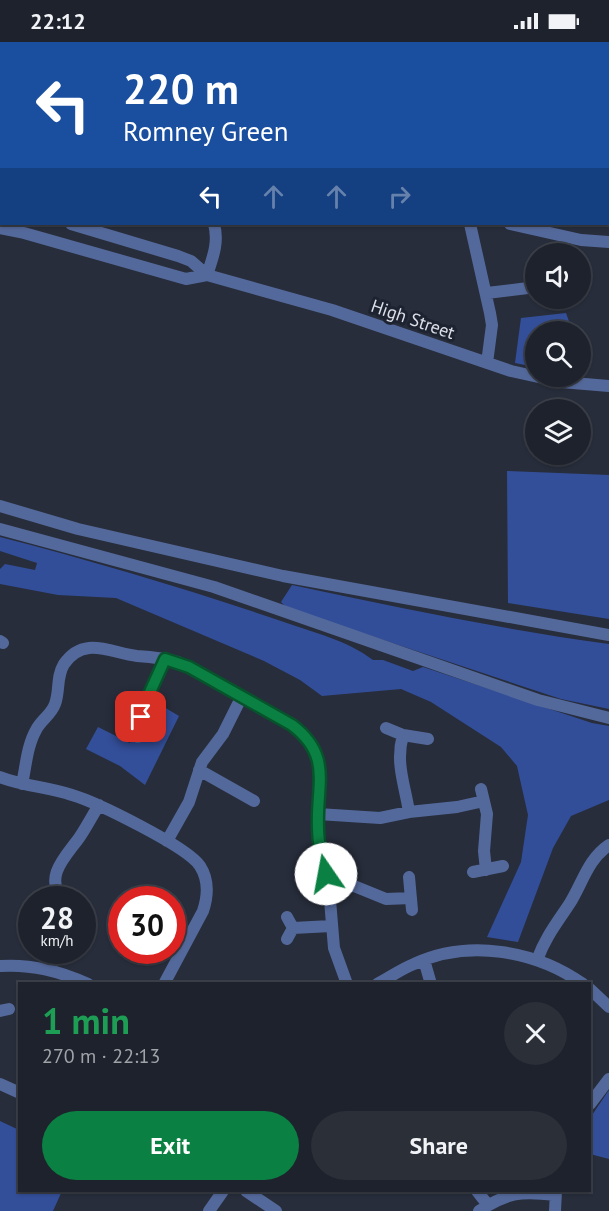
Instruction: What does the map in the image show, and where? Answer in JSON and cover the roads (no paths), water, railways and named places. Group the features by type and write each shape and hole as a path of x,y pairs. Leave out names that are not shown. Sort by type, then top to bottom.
{"street":[{"path":"73,225 178,256 191,261 207,275"},
{"path":"207,275 216,247 217,235 214,225"},
{"path":"470,225 487,293 492,326 487,363"},
{"path":"514,225 581,240 609,242"},
{"path":"0,228 24,232 186,279 207,275"},
{"name":"High Street","path":"207,275 332,310 539,379 609,386"},
{"path":"487,293 525,288"},
{"path":"0,506 78,529 284,576 609,635"},
{"path":"0,529 214,587 538,700 609,718"},
{"path":"22,784 32,738 55,705 59,675 70,658 82,650 100,648 136,656 165,659 189,667 292,725 311,744 320,768 319,842 329,888 331,926 336,957 346,982"},
{"path":"138,737 146,701 165,659"},
{"path":"168,841 189,802 199,770 223,734 242,696"},
{"path":"141,717 154,720"},
{"path":"386,728 403,735 428,739"},
{"path":"403,735 399,750 399,764 409,812"},
{"path":"199,770 254,801"},
{"path":"0,777 73,795 168,841 194,859 205,877 206,899 203,911 186,935"},
{"path":"318,814 380,818 409,812 457,807 483,795 487,818 484,851 486,870"},
{"path":"58,886 56,875 61,860 80,837 99,806"},
{"path":"537,960 553,926 571,901 594,858 609,845"},
{"path":"473,872 503,866"},
{"path":"329,888 354,886 386,899 411,904 409,877"},
{"path":"289,928 331,926"},
{"path":"380,982 424,960 445,954 490,951 537,960 561,970 580,982"},
{"path":"424,960 430,982"},
{"path":"0,966 21,964 39,967 60,972 83,982"},
{"path":"165,982 171,964"},
{"path":"591,990 609,1007"},
{"path":"591,1103 609,1079"},
{"path":"0,1084 18,1092"},
{"path":"209,1211 222,1192"},
{"path":"248,1192 276,1211"},
{"path":"477,1192 483,1208 497,1199 518,1193 556,1193 555,1211"}]}
